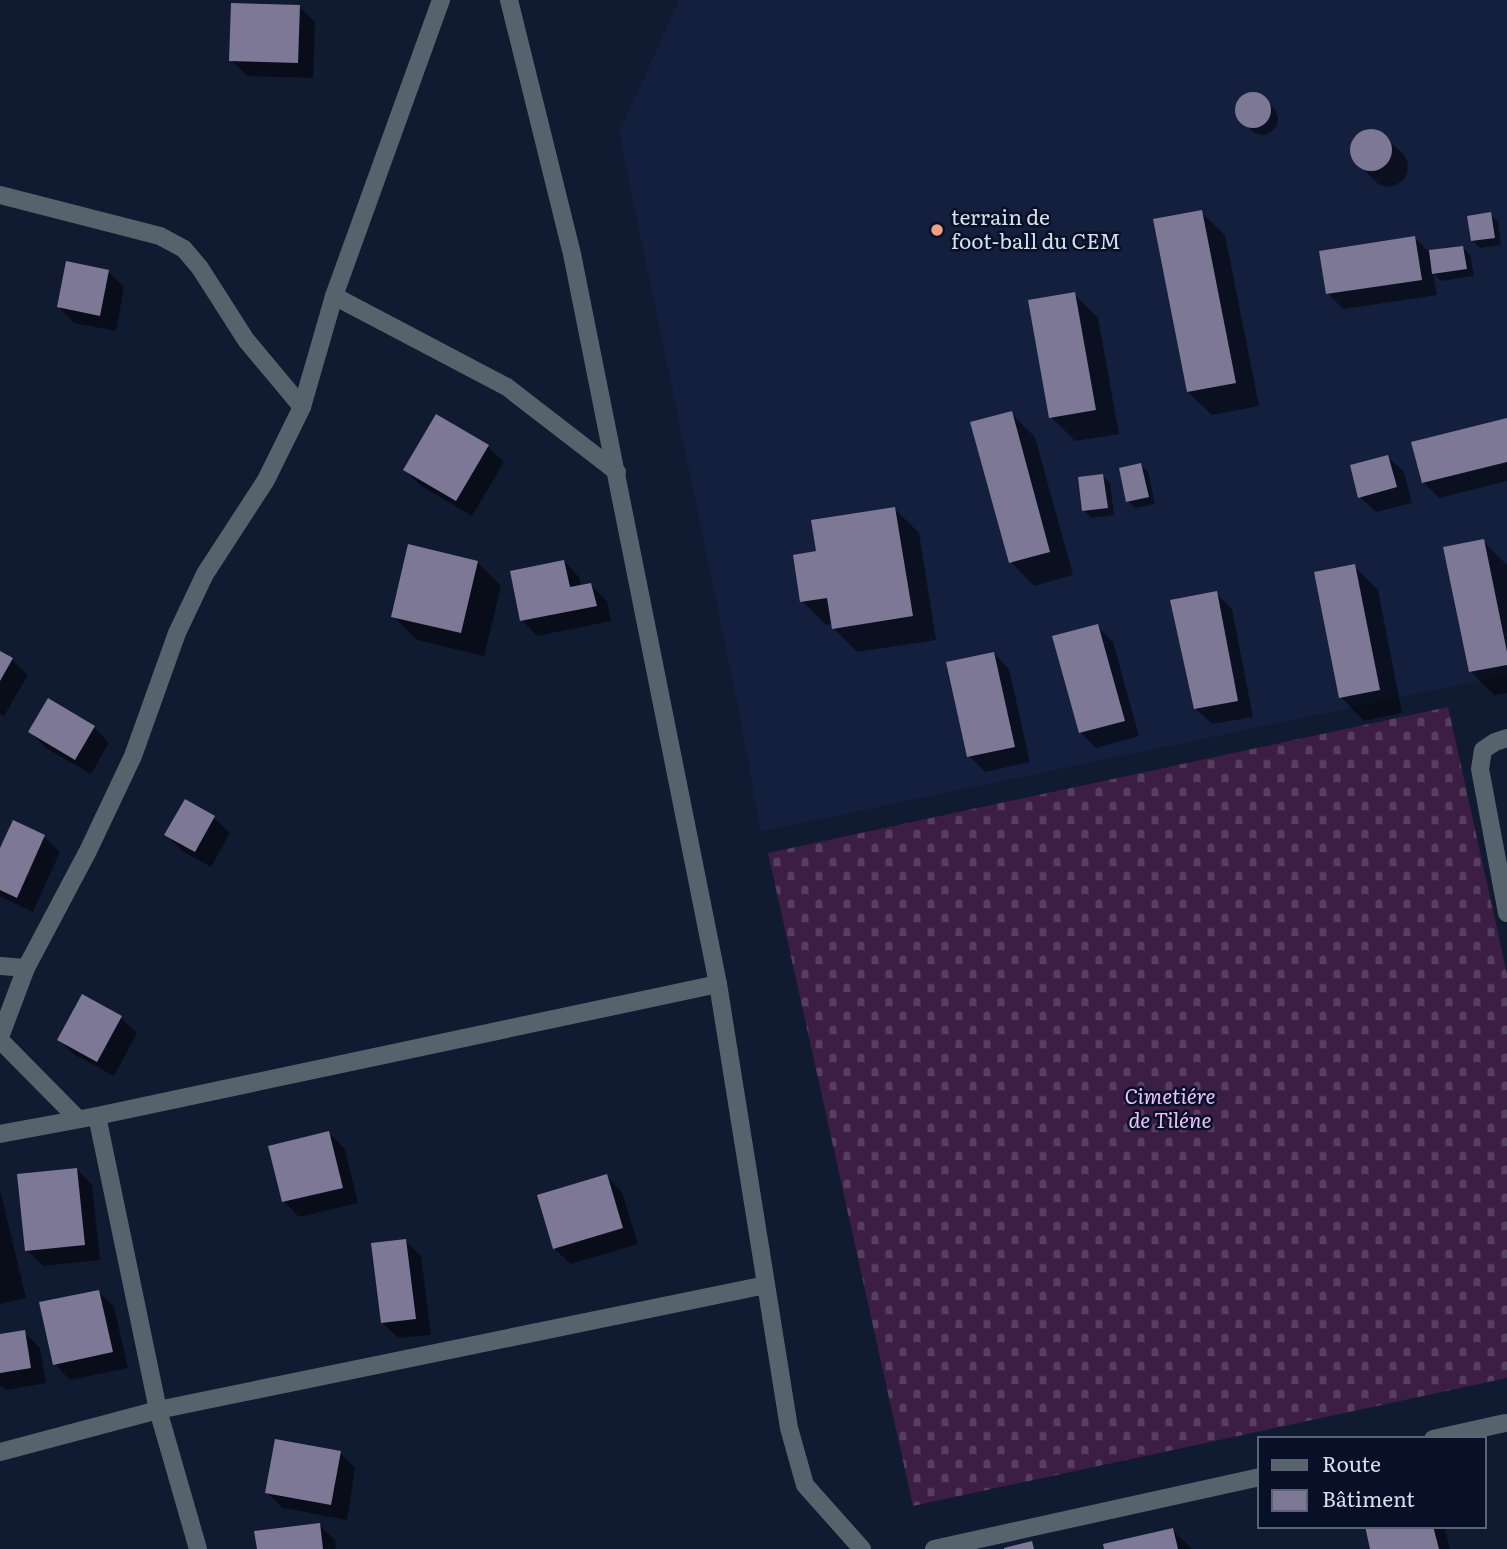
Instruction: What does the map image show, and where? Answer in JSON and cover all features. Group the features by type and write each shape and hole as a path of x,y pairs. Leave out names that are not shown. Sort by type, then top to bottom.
{"street":[{"path":"78,1119 0,1039 26,968 88,851 133,757 177,633 205,574 266,480 302,407 334,296 441,0"},
{"path":"509,0 572,254 718,984 789,1429 805,1485 862,1549"},
{"path":"0,195 160,236 184,250 200,268 246,340 302,407"},
{"path":"334,296 507,387 617,472"},
{"path":"1507,738 1483,750 1480,769 1507,913"},
{"path":"0,966 26,968"},
{"path":"0,1134 97,1116 718,984"},
{"path":"97,1116 158,1410 198,1549"},
{"path":"0,1452 158,1410 766,1285"},
{"path":"1444,1437 1506,1426"},
{"path":"934,1549 1258,1477"}],"shaded area":[{"path":"679,0 1507,0 1507,675 760,832 742,726 619,133"}],"green space":[{"name":"Cimetiére de Tiléne","path":"1448,707 1507,974 1507,1378 913,1506 768,853"}],"building":[{"path":"231,3 300,5 298,63 229,61"},
{"path":"1253,92 1266,97 1271,110 1266,123 1253,128 1240,123 1235,110 1240,97"},
{"path":"1371,129 1386,135 1392,150 1386,165 1371,171 1356,165 1350,150 1356,135"},
{"path":"1202,210 1236,383 1187,392 1153,219"},
{"path":"1491,212 1495,238 1471,241 1467,216"},
{"path":"1415,236 1422,280 1326,294 1319,251"},
{"path":"1463,246 1467,269 1432,274 1429,250"},
{"path":"66,261 109,270 100,316 57,307"},
{"path":"1075,292 1096,410 1049,418 1028,300"},
{"path":"1012,411 1050,552 1009,563 970,422"},
{"path":"436,414 489,445 456,501 403,470"},
{"path":"1507,418 1507,462 1422,483 1411,442"},
{"path":"1388,455 1397,487 1358,498 1350,465"},
{"path":"1141,463 1149,497 1126,502 1119,468"},
{"path":"1103,474 1108,508 1082,511 1078,477"},
{"path":"895,507 913,616 832,629 827,598 800,602 793,555 816,551 811,520"},
{"path":"1484,539 1507,652 1507,665 1469,672 1443,547"},
{"path":"408,544 478,561 461,633 391,617"},
{"path":"564,560 570,587 591,583 597,606 520,621 510,571"},
{"path":"1355,564 1380,690 1339,698 1314,572"},
{"path":"1217,591 1238,701 1194,709 1170,600"},
{"path":"1098,624 1125,721 1079,733 1052,636"},
{"path":"0,651 13,658 0,681"},
{"path":"994,652 1015,747 967,757 946,662"},
{"path":"48,698 95,726 75,760 28,732"},
{"path":"185,799 215,816 195,852 164,835"},
{"path":"13,820 45,835 17,898 0,890 0,848"},
{"path":"82,994 122,1016 97,1062 57,1040"},
{"path":"329,1131 343,1188 282,1202 268,1146"},
{"path":"77,1168 85,1245 25,1251 17,1174"},
{"path":"607,1174 623,1228 553,1249 537,1195"},
{"path":"406,1239 416,1319 381,1323 371,1243"},
{"path":"99,1290 113,1352 53,1365 39,1302"},
{"path":"25,1330 31,1368 0,1373 0,1334"},
{"path":"275,1439 341,1451 331,1505 265,1493"},
{"path":"320,1523 323,1549 257,1549 254,1531"},
{"path":"1173,1528 1178,1549 1104,1549 1103,1544"},
{"path":"1365,1528 1434,1528 1439,1549 1370,1549"},
{"path":"1032,1541 1034,1549 1004,1549 1004,1548"}],"place":[{"name":"terrain de foot-ball du CEM","path":"937,230"}]}
